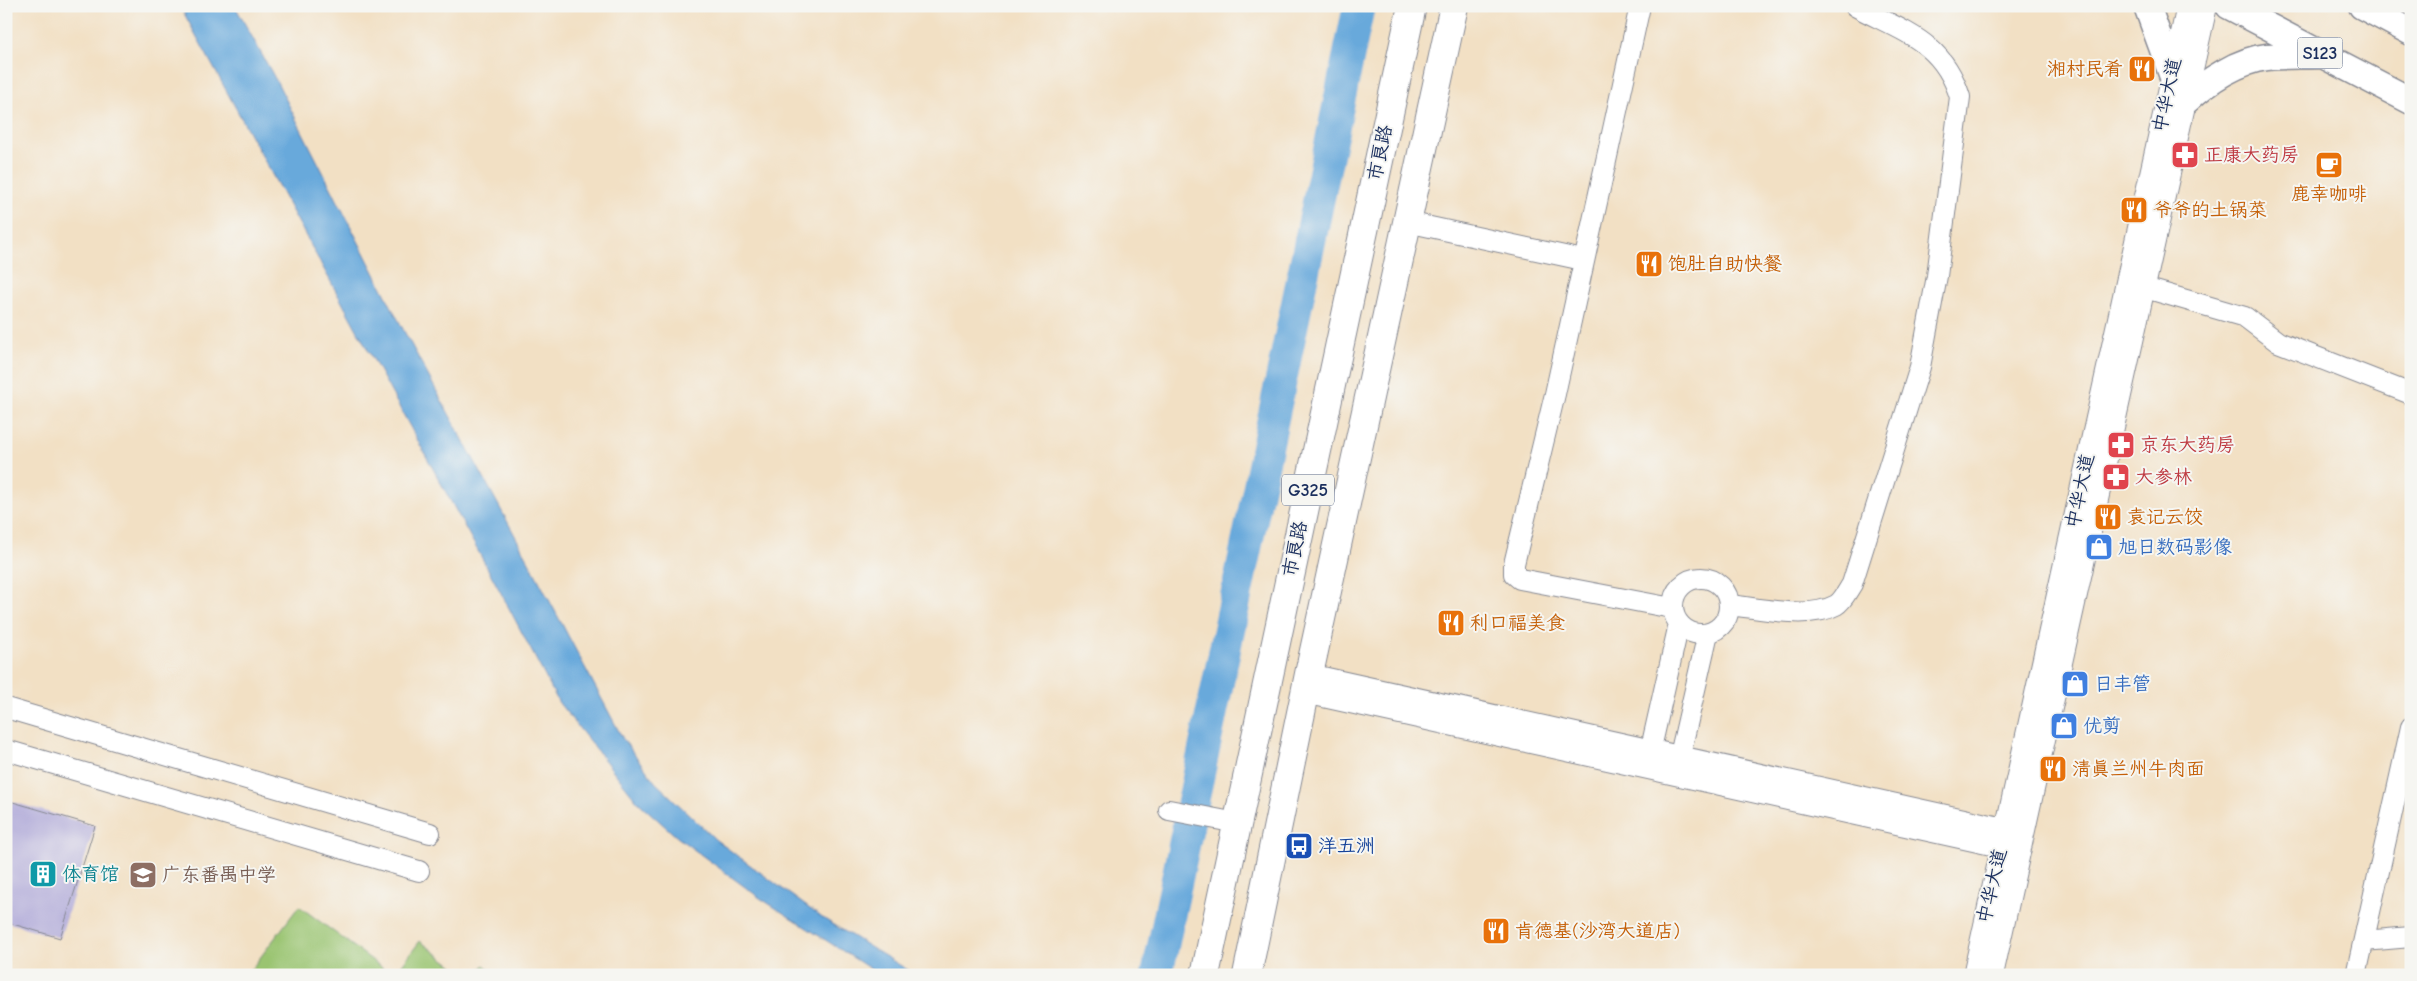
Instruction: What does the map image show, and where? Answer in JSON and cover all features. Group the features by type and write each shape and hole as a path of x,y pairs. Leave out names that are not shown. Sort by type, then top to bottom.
{"highway":[{"name":"市良路","path":"1205,975 1228,822 1412,6"},
{"name":"G325","path":"1247,975 1307,684 1454,6"}],"main road":[{"path":"2147,6 2172,74"},
{"name":"S123","path":"2229,6 2411,101"},
{"path":"2362,6 2411,32"},
{"path":"2187,100 2206,82 2231,69 2265,57 2324,55"}],"street":[{"path":"1640,6 1555,394 1514,564 1514,574 1520,578 1676,616 1692,633 1708,633 1722,624 1727,617 1729,605 1726,592 1720,584 1702,577 1684,583 1673,599 1676,616 1651,748"},
{"path":"1729,605 1801,612 1818,611 1837,605 1852,584 1920,367 1937,276 1960,98 1953,76 1938,54 1922,42 1855,6"},
{"name":"中华大道","path":"1973,975 2187,6"},
{"name":"中华大道","path":"1993,975 2207,6"},
{"path":"1407,222 1583,260"},
{"path":"2145,288 2245,317 2278,342 2411,394"},
{"path":"1680,755 1708,633"},
{"path":"1307,684 2003,837"},
{"path":"1307,684 1651,748 2023,842"},
{"path":"6,708 430,832"},
{"path":"2356,975 2411,727"},
{"path":"6,750 419,871"},
{"path":"1169,810 1228,822"},
{"path":"2364,941 2411,937"}],"green space":[{"path":"299,906 392,975 247,975"},
{"path":"420,941 465,975 394,975"},
{"path":"484,965 497,975 477,975"}],"water":[{"path":"180,6 235,6 277,82 405,333 623,739 655,782 716,840 821,917 916,975 880,975 760,898 677,837 638,802 559,703 501,593"}],"building":[{"name":"体育馆","path":"6,800 95,826 60,938 6,922"}],"waterway":[{"path":"1157,975 1359,6"}],"place":[{"name":"湘村民肴","path":"2142,69"},
{"name":"正康大药房","path":"2185,155"},
{"name":"鹿幸咖啡","path":"2329,165"},
{"name":"爷爷的土锅菜","path":"2134,210"},
{"name":"饱肚自助快餐","path":"1649,264"},
{"name":"京东大药房","path":"2121,445"},
{"name":"大参林","path":"2116,477"},
{"name":"袁记云饺","path":"2108,517"},
{"name":"旭日数码影像","path":"2099,547"},
{"name":"利口福美食","path":"1451,623"},
{"name":"日丰管","path":"2075,684"},
{"name":"优剪","path":"2064,726"},
{"name":"清真兰州牛肉面","path":"2053,769"},
{"name":"洋五洲","path":"1299,846"},
{"name":"体育馆","path":"43,874"},
{"name":"广东番禺中学","path":"143,875"},
{"name":"肯德基(沙湾大道店)","path":"1496,931"}]}
